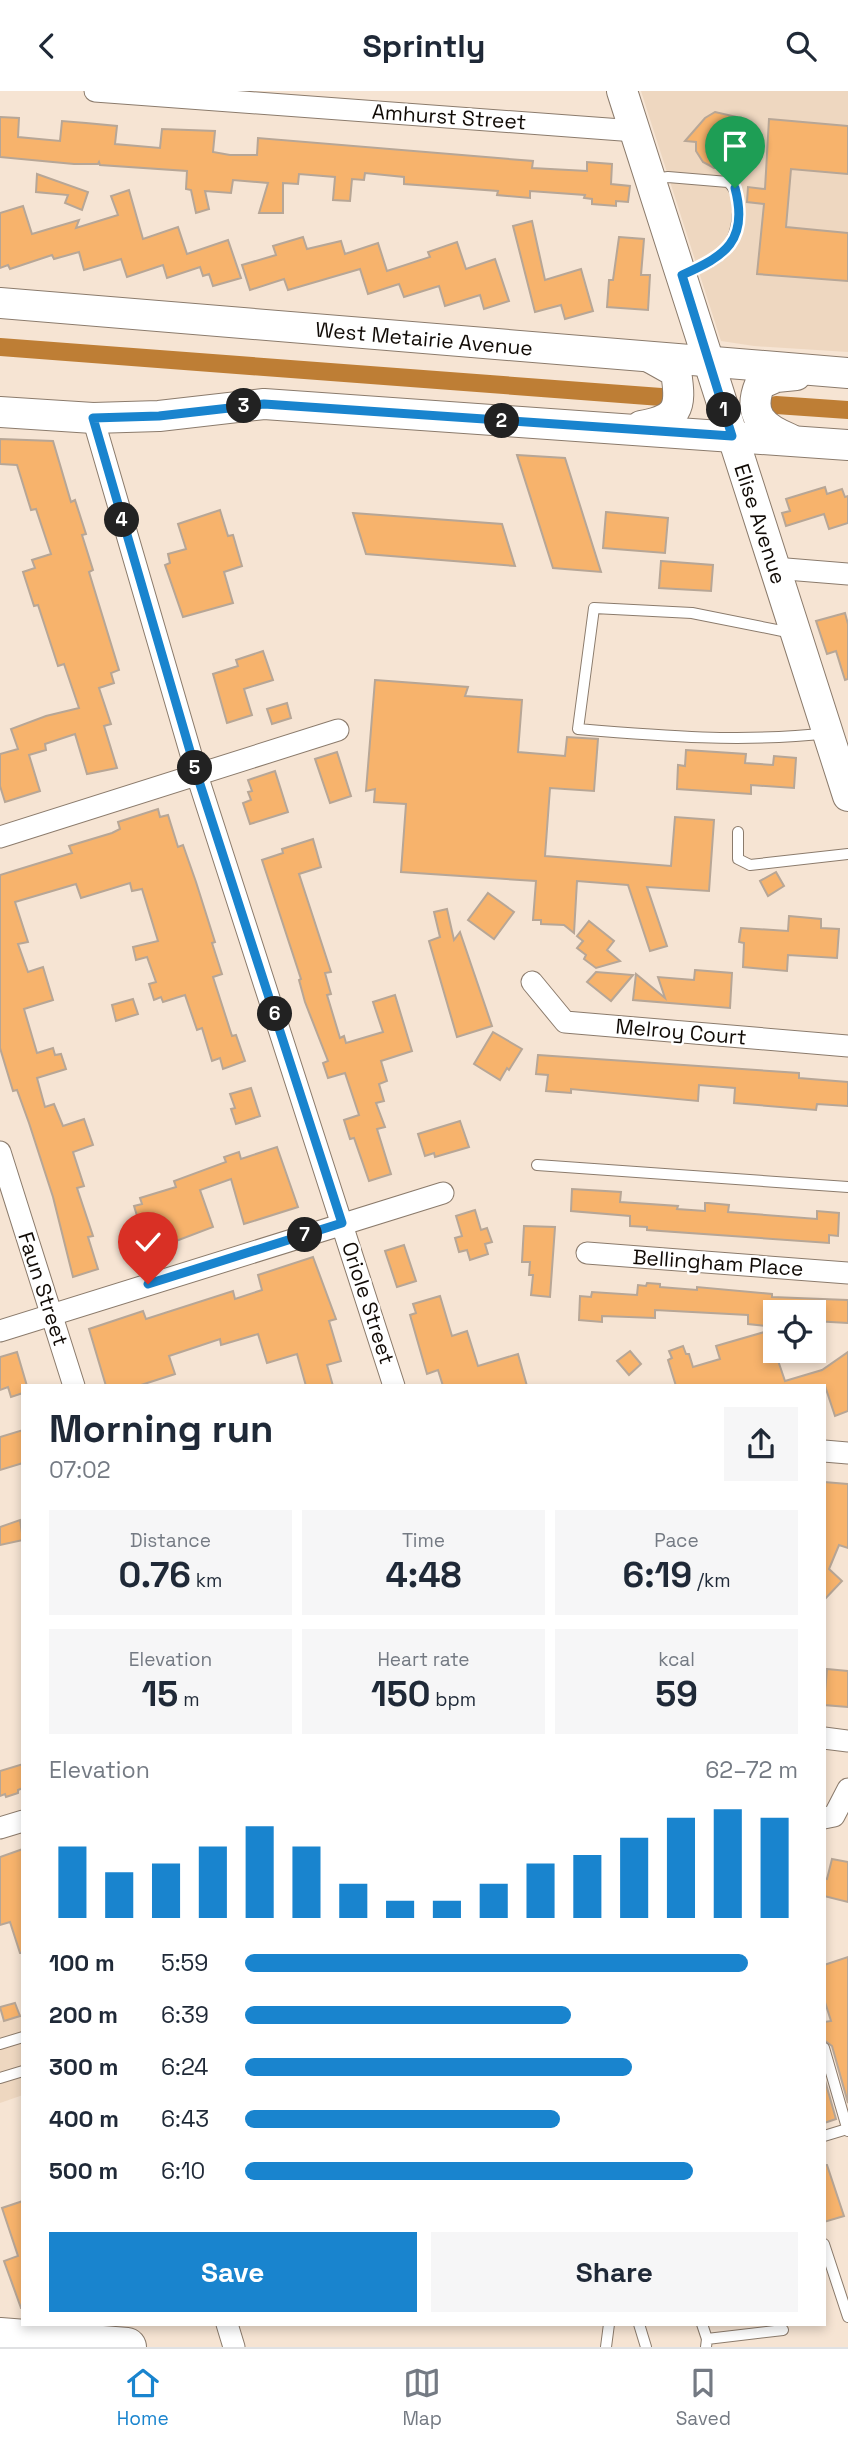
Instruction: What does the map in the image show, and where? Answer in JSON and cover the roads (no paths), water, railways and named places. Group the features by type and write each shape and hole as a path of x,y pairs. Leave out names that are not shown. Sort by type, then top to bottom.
{"highway":[{"path":"0,2337 127,2347"}],"main road":[{"name":"Elise Avenue","path":"622,91 848,796"},
{"name":"West Metairie Avenue","path":"0,303 841,372"},
{"path":"623,429 662,422 674,413 679,402 676,372 650,358"},
{"path":"795,441 772,432 755,411 755,395 760,384 776,377 841,372"},
{"path":"0,412 93,418 159,416 264,404 349,417 481,427 623,429 848,445"}],"street":[{"name":"Amhurst Street","path":"95,91 635,131"},
{"name":"Oriole Street","path":"93,418 197,775 393,1384"},
{"path":"774,568 848,574"},
{"path":"0,837 338,730"},
{"name":"Melroy Court","path":"532,982 565,1022 848,1046"},
{"name":"Faun Street","path":"0,1152 73,1384"},
{"path":"0,1331 443,1193"},
{"name":"Bellingham Place","path":"587,1253 848,1273"},
{"path":"826,1451 848,1453"},
{"path":"826,1738 848,1741"},
{"path":"826,1818 834,1816 848,1789"},
{"path":"0,1828 21,1822"},
{"path":"228,2326 234,2347"}],"lane":[{"path":"651,179 668,177 728,182 735,188 738,202 737,226 732,243 717,259 682,275"},
{"path":"795,634 692,614 594,608 578,729 683,738 792,737 827,733"},
{"path":"738,832 738,859 750,865 848,854"},
{"path":"537,1165 848,1187"},
{"path":"0,2044 21,2038"},
{"path":"826,2055 848,2130 826,2136"},
{"path":"0,2078 21,2072"},
{"path":"826,2250 848,2317"},
{"path":"606,2347 609,2326"},
{"path":"640,2326 646,2347"},
{"path":"703,2326 707,2343 783,2330"}],"waterway":[{"path":"0,347 661,397"},
{"path":"776,405 848,410"}]}
